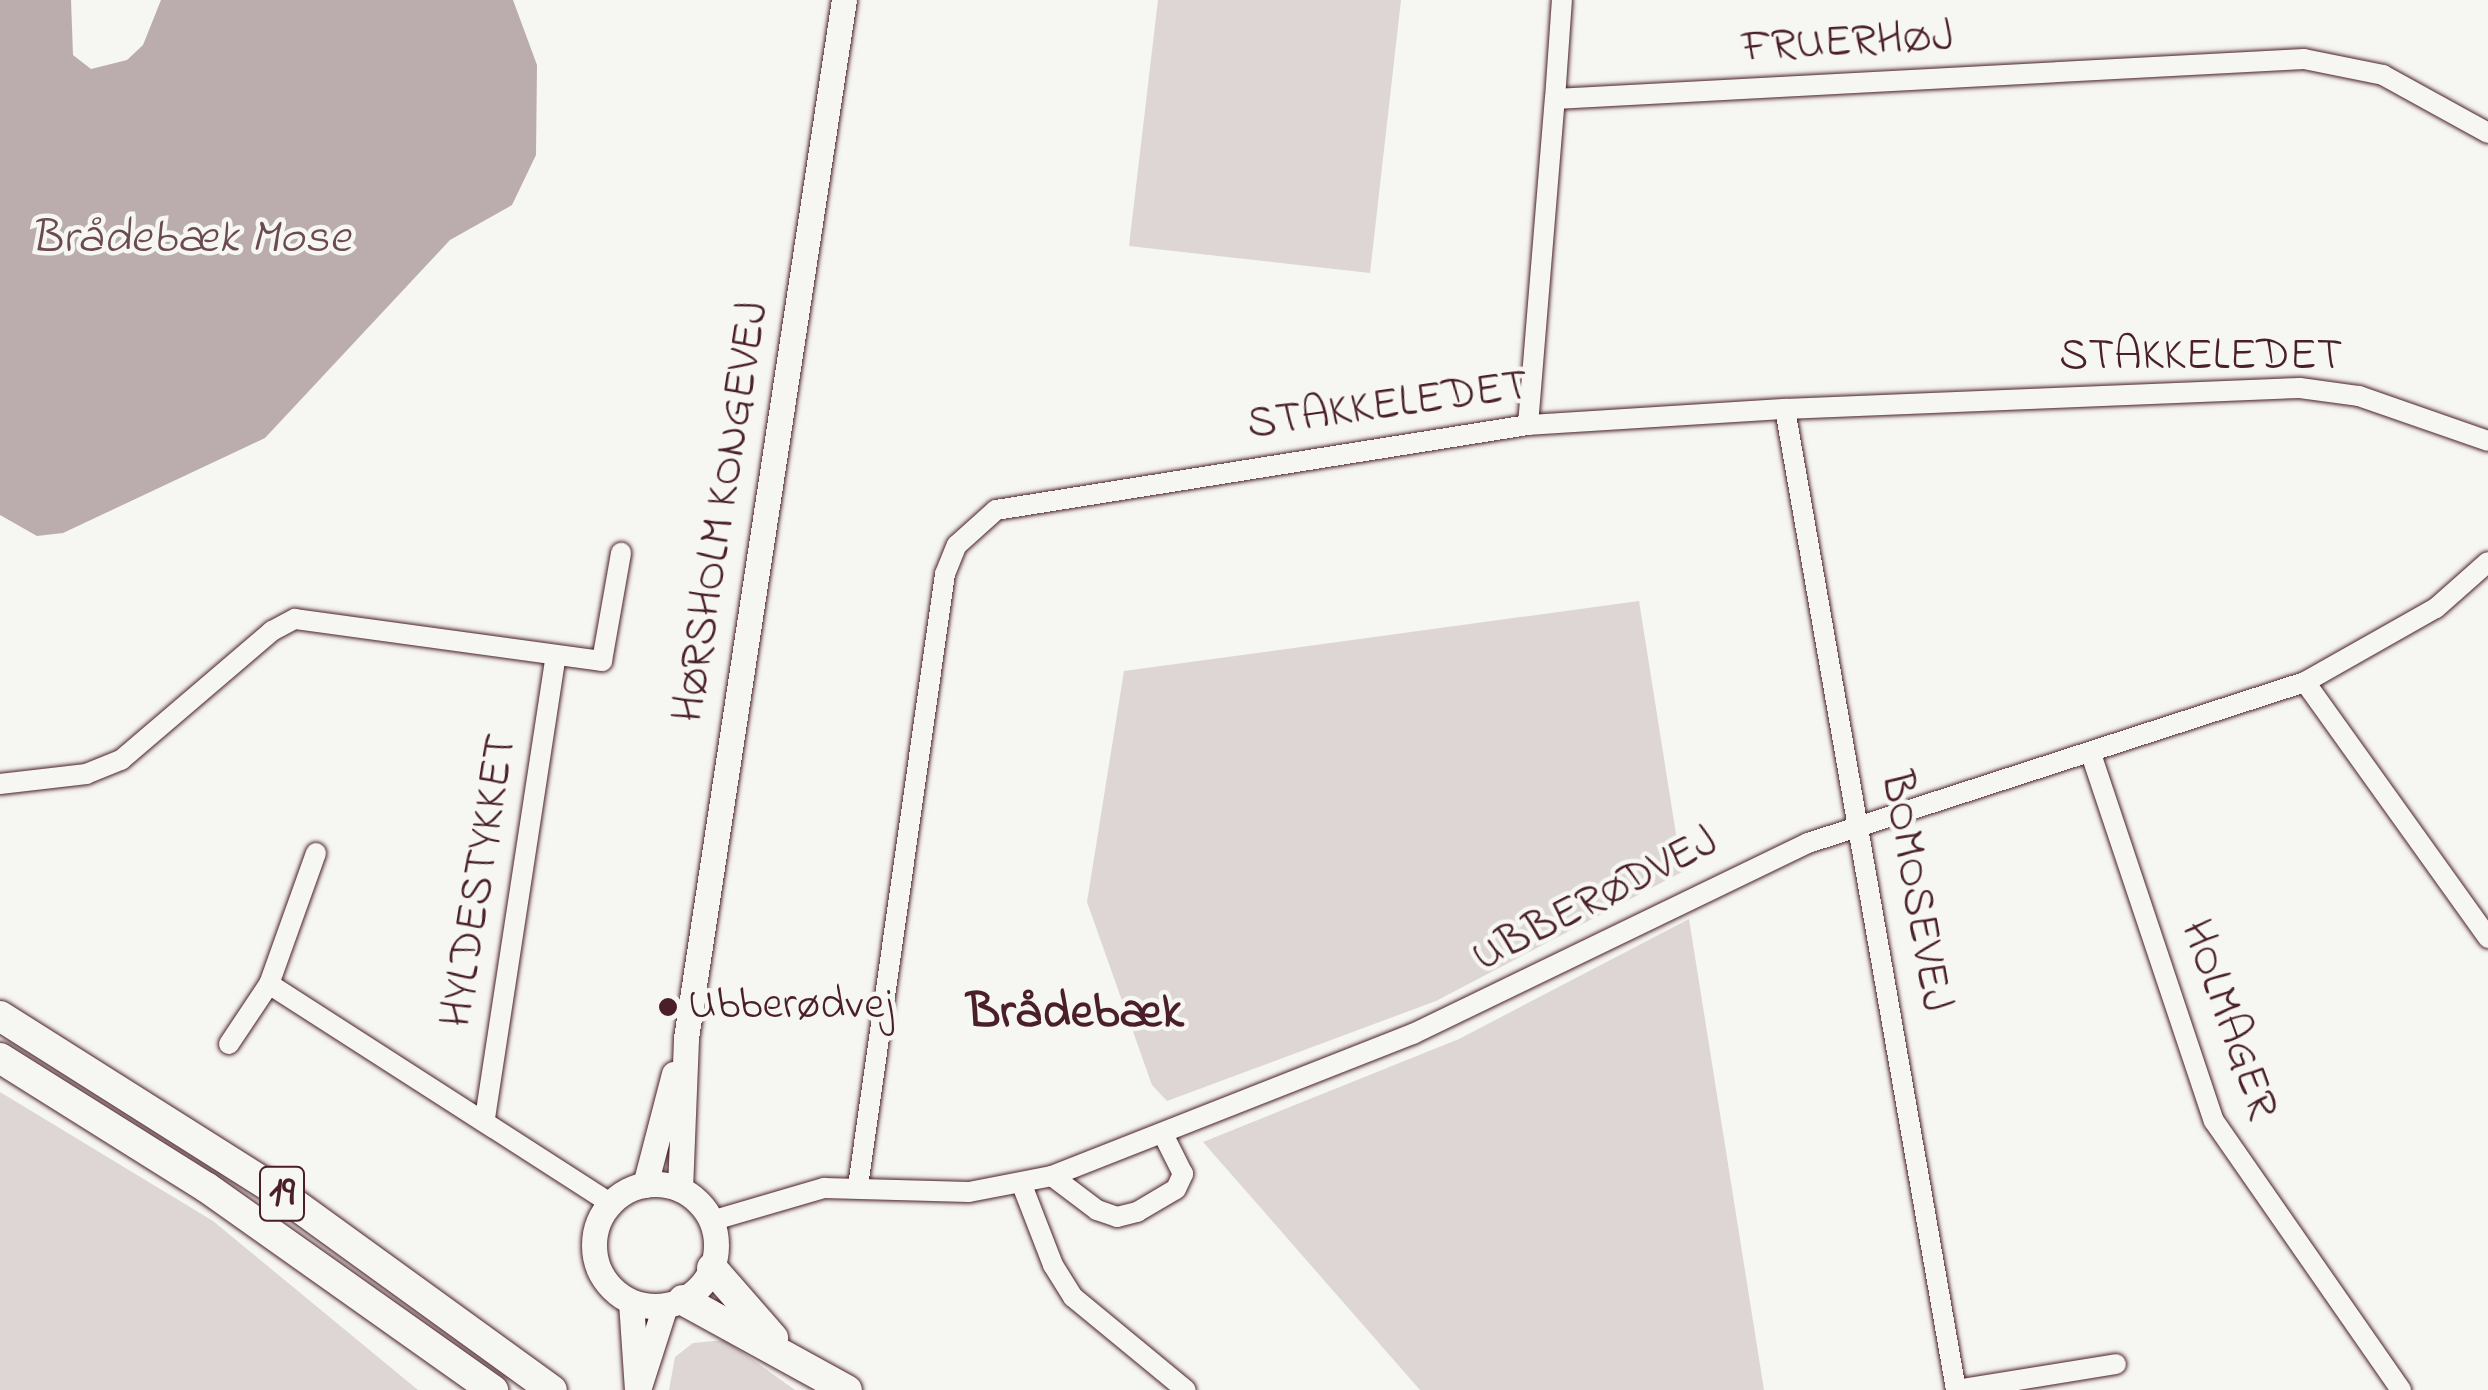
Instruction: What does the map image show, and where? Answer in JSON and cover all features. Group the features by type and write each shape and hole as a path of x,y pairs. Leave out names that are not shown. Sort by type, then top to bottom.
{"highway":[{"name":"19","path":"0,1016 278,1192 450,1312 552,1390"},
{"name":"19","path":"0,1058 206,1188 492,1390"},
{"path":"712,1268 796,1362"},
{"path":"674,1303 846,1390"},
{"path":"450,1312 576,1390"}],"main road":[{"name":"HØRSHOLM KONGEVEJ","path":"680,1189 686,1038 844,0"},
{"name":"HØRSHOLM KONGEVEJ","path":"645,1185 686,1038"},
{"path":"645,1185 680,1189 711,1221 712,1268 674,1303 638,1390 631,1302 597,1267 594,1233 610,1203 645,1185"},
{"path":"631,1302 674,1303"}],"street":[{"path":"1528,425 1562,0"},
{"name":"FRUERHØJ","path":"1555,99 2304,59 2384,75 2488,133"},
{"name":"STAKKELEDET","path":"858,1186 945,574 978,521 1018,504 1528,425 1786,409 2300,388 2359,396 2488,441"},
{"name":"BOMOSEVEJ","path":"1786,409 1863,824 1956,1390 2116,1364"},
{"path":"0,784 86,774 121,760 272,631 295,619 319,618 602,661 621,553"},
{"name":"UBBERØDVEJ","path":"711,1221 764,1201 858,1186 921,1194 1022,1185 1052,1176 1414,1034 1755,866 1863,824 2305,682 2436,608 2488,562"},
{"name":"HYLDESTYKKET","path":"485,1118 556,656"},
{"path":"2305,682 2488,938"},
{"name":"HOLMAGER","path":"2090,754 2214,1120 2401,1390"},
{"path":"229,1044 269,984 316,853"},
{"name":"HYLDESTYKKET","path":"269,984 485,1118 610,1203"},
{"path":"1052,1176 1097,1210 1117,1217 1136,1212 1176,1189 1182,1174 1163,1134"},
{"path":"1022,1185 1052,1266 1074,1297 1186,1390"}],"shaded area":[{"path":"1158,0 1401,0 1370,273 1129,246"},
{"path":"1639,601 1682,872 1436,1001 1167,1101 1152,1085 1087,902 1124,671"},
{"path":"1689,919 1764,1390 1420,1390 1203,1142 1459,1039"},
{"path":"0,1092 213,1221 418,1390 0,1390"},
{"path":"725,1340 795,1390 669,1390 675,1357 693,1343"}],"water":[{"name":"Brådebæk Mose","path":"0,0 71,0 73,55 91,69 127,60 143,45 161,0 513,0 537,65 536,155 512,205 450,240 265,438 63,533 37,536 0,515"}],"place":[{"name":"Ubberødvej","path":"668,1007"}],"district":[{"name":"Brådebæk","path":"1075,1014"}]}
